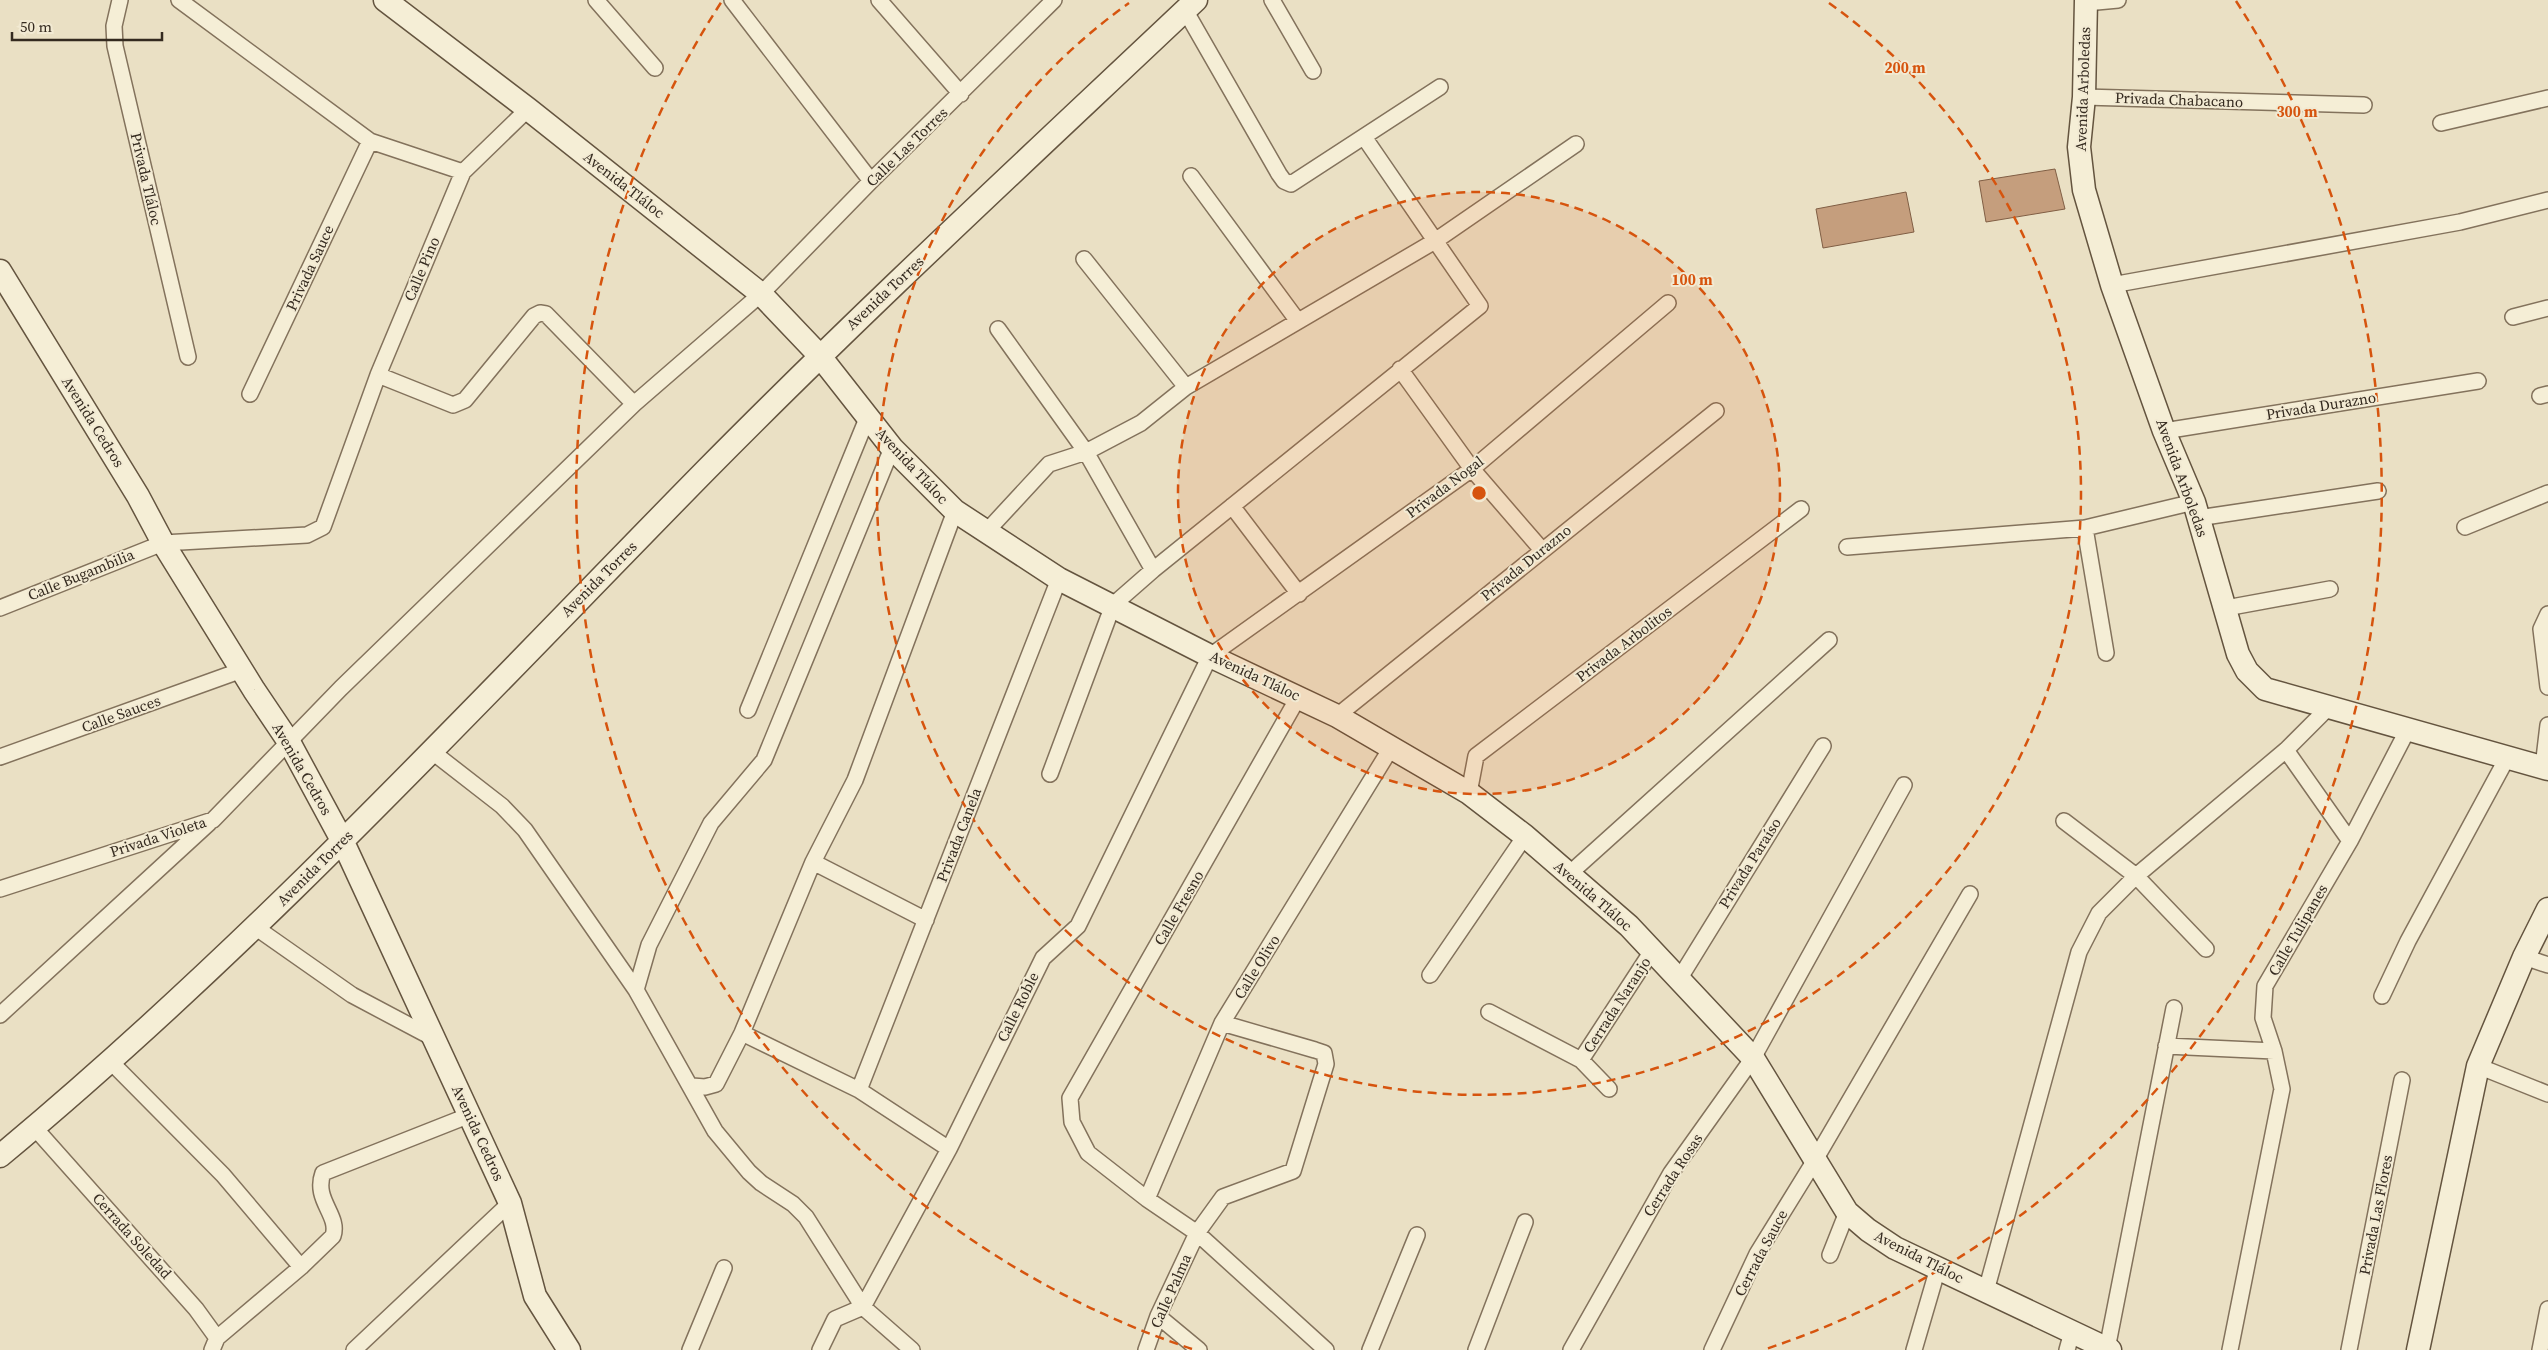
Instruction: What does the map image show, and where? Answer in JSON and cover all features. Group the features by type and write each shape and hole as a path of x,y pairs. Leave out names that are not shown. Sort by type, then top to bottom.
{"main road":[{"name":"Avenida Tláloc","path":"385,0 528,109 761,294 820,355 892,448 955,511 1060,579 1210,656 1299,696 1337,716 1469,793 1525,836 1629,926 1753,1058 1847,1212 1868,1230 1895,1248 1986,1291 2070,1341 2109,1349"},
{"name":"Avenida Arboledas","path":"2086,2 2084,97 2079,147 2084,190 2112,285 2164,431 2196,510 2238,654 2247,671 2265,689 2407,731 2545,768"},
{"name":"Avenida Torres","path":"0,1156 110,1061 256,927 343,842 430,750 820,355 1190,5"},
{"name":"Avenida Cedros","path":"0,271 138,496 162,543 289,742 343,842 510,1203 535,1296 569,1350"},
{"path":"2418,1350 2478,1066 2524,956 2548,909"}],"street":[{"name":"Privada Tláloc","path":"120,0 114,26 115,46 188,358"},
{"path":"179,0 370,141 462,172 528,109"},
{"path":"596,0 655,68"},
{"path":"732,0 871,181"},
{"path":"879,0 961,94"},
{"name":"Calle Las Torres","path":"634,404 761,294 871,181 1054,0"},
{"path":"1272,0 1313,71"},
{"path":"2086,2 2118,0"},
{"path":"1190,5 1284,181 1291,184 1440,87"},
{"name":"Privada Chabacano","path":"2084,97 2364,105"},
{"path":"2441,123 2548,98"},
{"path":"1050,774 1113,605 1153,570 1480,306 1364,137"},
{"name":"Privada Sauce","path":"250,394 370,141"},
{"path":"987,531 1049,464 1086,452 1141,423 1186,387 1435,240 1576,144"},
{"name":"Calle Pino","path":"162,543 307,535 323,527 378,376 462,172"},
{"path":"1191,176 1297,320"},
{"path":"2112,285 2460,222 2548,200"},
{"path":"1084,258 1186,387"},
{"name":"Privada Nogal","path":"1210,656 1472,469 1668,303"},
{"path":"2513,318 2548,308"},
{"path":"378,376 453,405 459,404 465,400 534,316 540,313 546,314 634,404"},
{"path":"998,330 1086,452 1153,570"},
{"path":"1400,370 1472,469 1542,550"},
{"name":"Privada Durazno","path":"2164,431 2478,381"},
{"name":"Privada Violeta","path":"0,889 213,820 341,688 634,404"},
{"name":"Privada Durazno","path":"1337,716 1716,411"},
{"path":"748,710 868,416"},
{"path":"636,990 649,945 711,823 764,760 892,448"},
{"path":"1847,547 2085,528 2196,510 2378,491"},
{"path":"2465,527 2548,493"},
{"path":"1232,506 1299,594"},
{"name":"Privada Arbolitos","path":"1469,793 1476,756 1801,509"},
{"path":"692,1086 705,1087 716,1084 742,1033 814,862 855,780 955,511"},
{"path":"2085,528 2106,653"},
{"name":"Calle Bugambilia","path":"0,608 162,543"},
{"name":"Privada Canela","path":"859,1090 1060,579"},
{"path":"2226,608 2330,589"},
{"path":"2548,614 2541,629 2548,687"},
{"path":"1568,875 1829,640"},
{"name":"Calle Roble","path":"863,1307 949,1149 1043,958 1078,926 1210,656"},
{"name":"Calle Sauces","path":"0,757 242,670"},
{"name":"Calle Fresno","path":"1147,1199 1088,1153 1072,1122 1070,1098 1299,696"},
{"path":"1986,1291 2079,952 2099,912 2136,876 2286,750 2329,707"},
{"path":"2545,768 2548,725"},
{"name":"Calle Tulipanes","path":"2230,1350 2282,1089 2274,1051 2263,1018 2265,986 2350,841 2407,731"},
{"name":"Privada Paraíso","path":"1678,980 1823,746"},
{"name":"Calle Olivo","path":"1147,1199 1222,1023 1391,748"},
{"path":"430,750 502,806 524,830 636,990 692,1086 706,1118 749,1172 761,1183 793,1204 806,1217 863,1307 912,1350"},
{"path":"2286,750 2350,841"},
{"path":"2382,996 2408,941 2507,758"},
{"name":"Cerrada Rosas","path":"1571,1350 1671,1173 1753,1058 1904,785"},
{"path":"0,1015 213,820"},
{"path":"2064,821 2136,876 2206,949"},
{"path":"1430,975 1525,836"},
{"path":"814,862 926,920"},
{"name":"Cerrada Sauce","path":"1712,1350 1757,1254 1815,1160 1970,894"},
{"path":"256,927 352,995 433,1038"},
{"name":"Cerrada Naranjo","path":"1582,1060 1652,951"},
{"path":"2524,956 2548,965"},
{"path":"2109,1349 2174,1008"},
{"path":"1489,1012 1582,1060 1609,1089"},
{"name":"Calle Palma","path":"1146,1350 1158,1316 1197,1233 1223,1197 1293,1171 1326,1064 1324,1054 1315,1050 1222,1023"},
{"path":"742,1033 859,1090 949,1149"},
{"path":"2166,1046 2274,1051"},
{"path":"110,1061 223,1175 301,1267"},
{"path":"2478,1066 2548,1094"},
{"name":"Privada Las Flores","path":"2349,1350 2402,1080"},
{"path":"214,1344 333,1236 335,1230 320,1194 319,1183 323,1173 470,1116"},
{"name":"Cerrada Soledad","path":"34,1127 178,1287 214,1344"},
{"path":"1147,1199 1197,1233 1326,1350"},
{"path":"354,1350 510,1203"},
{"path":"1830,1255 1847,1212"},
{"path":"1476,1350 1526,1222"},
{"path":"1370,1350 1417,1235"},
{"path":"690,1350 724,1268"},
{"path":"1914,1350 1938,1268"},
{"path":"820,1350 835,1319 863,1307"},
{"path":"2540,1350 2548,1309"},
{"path":"1158,1316 1199,1350"}],"building":[{"path":"2055,169 2065,209 1986,222 1979,181"},
{"path":"1906,192 1914,232 1823,248 1816,209"}]}
